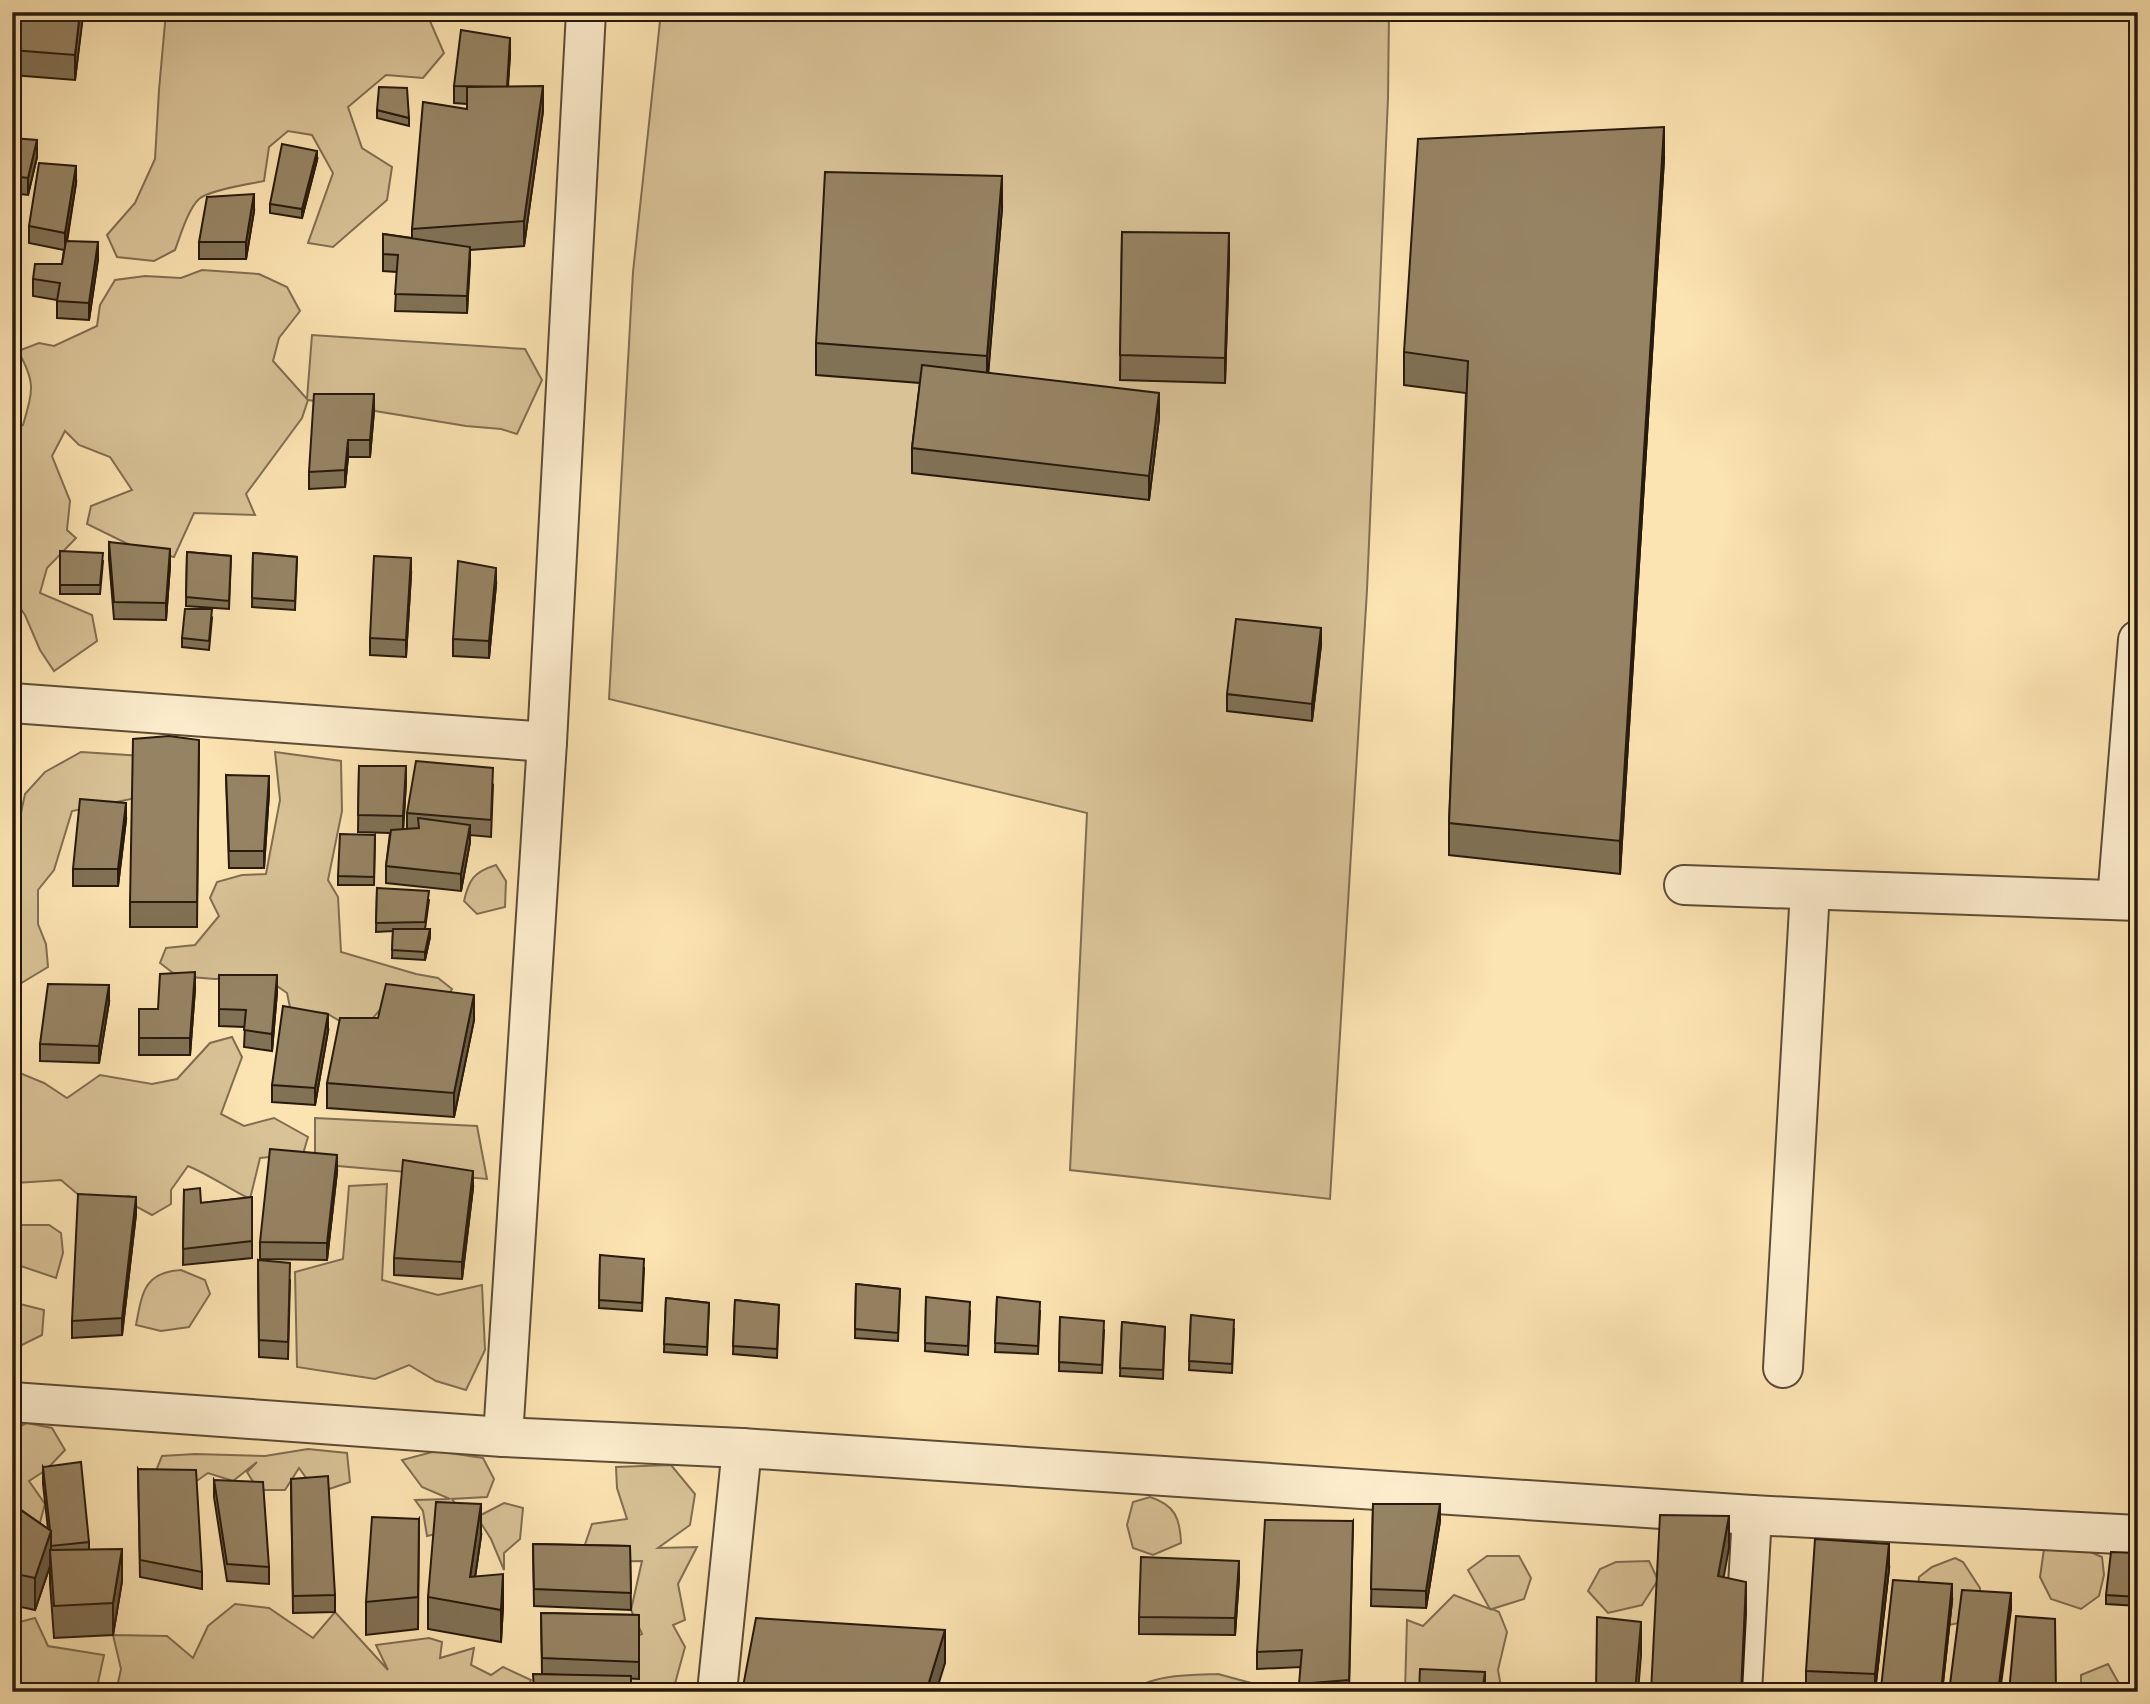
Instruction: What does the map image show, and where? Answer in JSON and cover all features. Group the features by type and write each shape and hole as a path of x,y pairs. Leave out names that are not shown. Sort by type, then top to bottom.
{"street":[{"path":"503,1437 547,742 586,12"},
{"path":"1684,885 2127,901 2138,640"},
{"path":"12,703 547,742"},
{"path":"1783,1368 1810,890"},
{"path":"12,1402 503,1437 742,1448 1752,1515 2138,1535"},
{"path":"717,1692 742,1448"},
{"path":"1742,1692 1752,1515"}],"shaded area":[{"path":"166,12 426,12 444,53 423,78 386,75 348,107 362,148 392,167 387,200 333,247 308,243 333,173 312,135 288,131 269,147 264,181 220,190 199,199 188,216 175,250 154,261 117,257 107,235 135,203 155,159"},
{"path":"661,12 1389,12 1388,98 1367,590 1330,1199 1070,1170 1087,813 609,699 633,272"},
{"path":"202,270 259,274 287,287 300,311 279,338 273,361 307,399 312,335 525,349 542,380 517,434 501,429 466,426 308,400 302,418 246,494 255,515 194,513 174,557 136,548 87,524 91,506 132,490 110,457 79,445 65,431 52,456 70,501 67,530 76,538 47,568 40,593 92,615 97,641 54,671 12,596 12,430 23,425 31,387 28,371 18,351 39,343 54,346 97,326 100,305 115,280 145,276 181,278"},
{"path":"81,752 143,756 136,798 72,811 54,870 38,890 38,924 46,944 48,967 13,988 12,855 25,794 45,772"},
{"path":"275,752 341,761 342,811 328,880 338,897 341,952 438,978 452,989 443,1004 397,990 366,1026 345,1024 326,1013 291,1012 287,993 254,976 215,979 177,976 160,963 166,948 195,945 219,916 210,898 217,882 242,875 266,874 280,800"},
{"path":"496,865 506,881 505,907 477,914 464,901 468,887 482,870"},
{"path":"232,1037 242,1057 221,1114 244,1126 274,1118 308,1137 303,1154 260,1158 250,1199 188,1166 171,1190 171,1204 152,1215 137,1207 129,1196 88,1203 61,1180 12,1181 12,1077 20,1073 44,1083 67,1098 100,1075 152,1084 177,1079 210,1043"},
{"path":"315,1118 477,1126 487,1179 315,1164"},
{"path":"387,1184 382,1280 438,1295 482,1285 485,1350 466,1390 436,1381 409,1365 375,1379 297,1367 295,1272 343,1259 349,1186"},
{"path":"12,1225 49,1225 61,1233 63,1253 56,1278 12,1263"},
{"path":"181,1270 205,1280 210,1294 189,1327 161,1331 136,1325 140,1303 147,1286 159,1275"},
{"path":"20,1304 44,1310 42,1335 12,1350 12,1322"},
{"path":"27,1423 52,1428 65,1450 46,1470 29,1481 45,1504 39,1526 14,1520 12,1430"},
{"path":"308,1449 347,1453 350,1482 317,1493 299,1468 285,1490 258,1490 247,1472 257,1462 233,1481 208,1473 188,1487 154,1476 162,1456 265,1456"},
{"path":"436,1451 483,1458 494,1479 487,1497 452,1499 463,1514 467,1527 427,1536 423,1511 415,1500 450,1499 422,1487 402,1460"},
{"path":"671,1465 695,1494 690,1525 658,1548 697,1547 678,1584 685,1620 673,1625 685,1647 673,1691 604,1692 621,1643 642,1634 631,1610 642,1561 579,1562 592,1524 627,1519 617,1488 616,1467"},
{"path":"1150,1497 1171,1508 1179,1526 1181,1543 1153,1555 1133,1548 1127,1525 1133,1502"},
{"path":"504,1503 523,1508 520,1539 504,1553 504,1570 491,1539 477,1517"},
{"path":"2079,1547 2102,1557 2104,1575 2099,1596 2081,1609 2051,1599 2040,1577 2044,1549"},
{"path":"1487,1556 1519,1556 1531,1578 1524,1599 1492,1609 1499,1612 1507,1632 1498,1670 1502,1692 1436,1687 1405,1691 1407,1620 1423,1626 1454,1595 1490,1609 1468,1570"},
{"path":"1955,1558 1963,1562 1980,1588 1978,1613 1969,1621 1949,1625 1917,1598 1919,1577 1932,1567"},
{"path":"1649,1561 1658,1580 1642,1605 1608,1613 1588,1591 1600,1569 1616,1562"},
{"path":"235,1604 269,1608 313,1638 335,1612 388,1670 376,1645 429,1638 442,1642 440,1658 474,1648 471,1665 491,1675 503,1667 531,1680 526,1692 116,1692 121,1669 113,1635 167,1636 193,1658 208,1626"},
{"path":"35,1618 48,1646 104,1655 96,1692 12,1692 12,1624"},
{"path":"2108,1664 2122,1689 2132,1692 2081,1692 2081,1675"},
{"path":"1218,1674 1251,1683 1263,1692 1131,1692 1139,1686 1160,1679"}],"building":[{"path":"12,12 80,12 75,55 12,50"},
{"path":"461,30 510,38 507,87 454,86"},
{"path":"543,86 524,221 412,229 423,102 467,109 467,87"},
{"path":"379,87 407,88 409,118 377,110"},
{"path":"1664,127 1620,841 1449,823 1468,361 1404,352 1418,139"},
{"path":"12,138 37,140 28,178 12,176"},
{"path":"282,144 317,151 302,209 270,204"},
{"path":"39,163 76,166 65,233 29,226"},
{"path":"825,172 1002,176 987,356 816,343"},
{"path":"254,194 246,242 199,242 207,197"},
{"path":"1122,232 1229,233 1225,358 1120,355"},
{"path":"383,234 470,247 467,296 395,294 398,255 383,254"},
{"path":"66,241 98,242 89,303 57,301 60,283 33,279 35,264 62,264"},
{"path":"922,365 1159,393 1149,476 912,448"},
{"path":"314,394 374,394 370,440 348,440 345,470 309,472"},
{"path":"109,542 170,549 166,603 114,602"},
{"path":"60,551 103,553 100,585 60,585"},
{"path":"187,552 231,556 229,601 186,597"},
{"path":"253,553 297,557 295,601 252,598"},
{"path":"374,556 411,558 406,640 370,638"},
{"path":"458,561 496,568 489,641 453,639"},
{"path":"185,609 212,609 209,641 182,638"},
{"path":"1236,619 1321,628 1312,704 1227,694"},
{"path":"169,736 199,740 197,902 130,902 133,739"},
{"path":"416,761 493,768 491,820 407,813"},
{"path":"359,766 406,766 403,816 358,815"},
{"path":"226,775 269,776 264,851 229,851"},
{"path":"80,799 126,803 118,869 73,869"},
{"path":"418,818 470,825 461,874 386,866 391,830 419,828"},
{"path":"340,834 375,835 374,877 338,876"},
{"path":"377,888 429,891 425,922 376,923"},
{"path":"393,929 430,929 425,952 392,950"},
{"path":"195,972 190,1038 139,1038 139,1009 158,1009 160,974"},
{"path":"219,975 277,975 272,1034 244,1030 246,1010 219,1009"},
{"path":"48,984 109,985 99,1046 40,1044"},
{"path":"386,984 474,995 454,1093 327,1083 340,1018 378,1018"},
{"path":"283,1006 328,1014 315,1088 272,1085"},
{"path":"270,1149 337,1155 327,1243 260,1242"},
{"path":"403,1160 473,1171 462,1262 394,1258"},
{"path":"200,1188 201,1203 252,1197 252,1241 183,1249 184,1190"},
{"path":"78,1194 136,1197 122,1318 72,1321"},
{"path":"600,1255 644,1259 642,1303 599,1300"},
{"path":"258,1260 290,1263 288,1342 259,1340"},
{"path":"856,1284 900,1289 898,1333 855,1329"},
{"path":"926,1297 970,1302 968,1346 925,1343"},
{"path":"997,1297 1040,1302 1038,1346 995,1343"},
{"path":"666,1298 709,1303 707,1347 664,1344"},
{"path":"735,1300 779,1305 777,1349 733,1346"},
{"path":"1191,1315 1234,1320 1232,1364 1189,1361"},
{"path":"1060,1317 1104,1321 1102,1365 1059,1362"},
{"path":"1122,1322 1165,1327 1163,1370 1120,1368"},
{"path":"12,1459 20,1461 12,1498"},
{"path":"81,1462 89,1542 51,1546 43,1467"},
{"path":"138,1469 196,1470 202,1572 140,1560"},
{"path":"328,1476 335,1595 293,1596 291,1479"},
{"path":"214,1480 263,1482 269,1567 227,1564"},
{"path":"436,1502 481,1504 470,1577 503,1574 501,1610 428,1597"},
{"path":"12,1504 51,1531 35,1578 12,1573"},
{"path":"1373,1504 1440,1504 1426,1591 1371,1589"},
{"path":"1660,1515 1729,1516 1718,1576 1746,1582 1741,1692 1651,1692"},
{"path":"372,1517 419,1519 418,1597 366,1602"},
{"path":"1265,1520 1353,1521 1349,1680 1299,1684 1302,1650 1257,1652"},
{"path":"1815,1539 1889,1544 1875,1674 1806,1671"},
{"path":"533,1544 630,1546 631,1593 534,1589"},
{"path":"122,1549 113,1603 54,1606 50,1550"},
{"path":"2111,1552 2138,1553 2138,1597 2106,1595"},
{"path":"1141,1557 1239,1561 1235,1618 1139,1617"},
{"path":"1893,1580 1952,1584 1941,1692 1881,1688"},
{"path":"1962,1590 2011,1593 1998,1692 1949,1692"},
{"path":"541,1613 639,1615 639,1662 542,1658"},
{"path":"2016,1616 2055,1619 2056,1692 2009,1692"},
{"path":"1597,1617 1641,1622 1635,1692 1596,1692"},
{"path":"756,1618 945,1630 926,1692 742,1692"},
{"path":"1420,1669 1485,1672 1482,1692 1419,1692"},
{"path":"533,1674 631,1676 631,1692 534,1692"}]}
